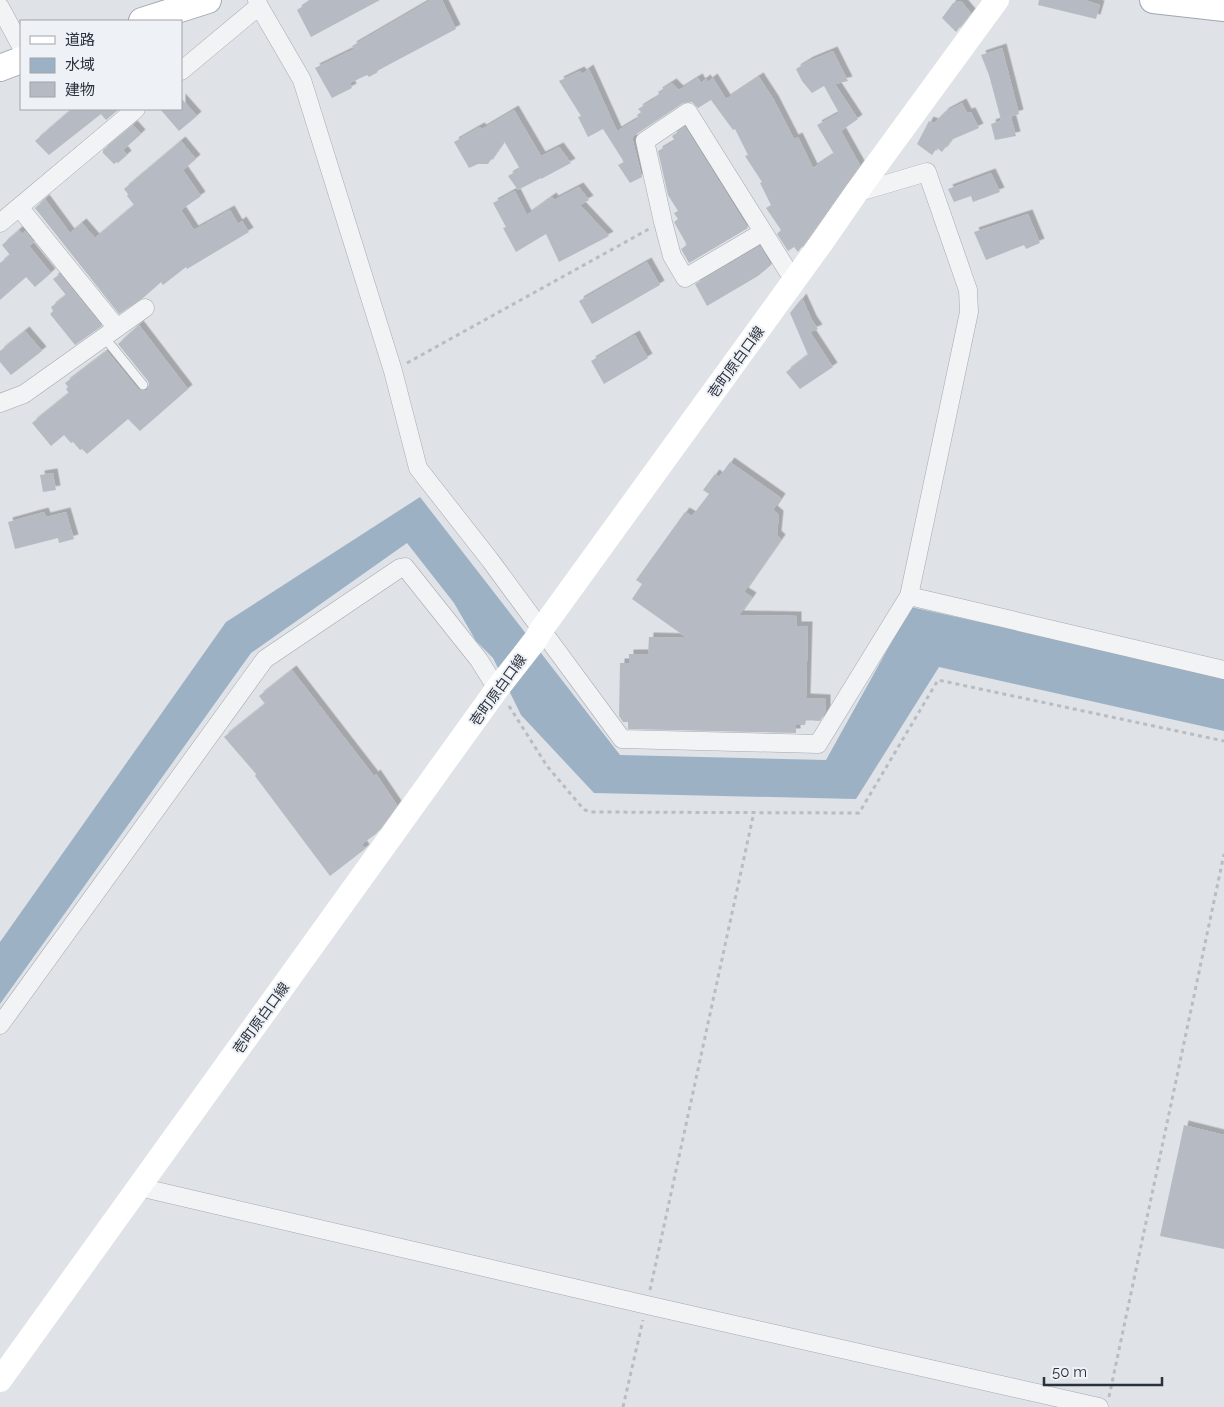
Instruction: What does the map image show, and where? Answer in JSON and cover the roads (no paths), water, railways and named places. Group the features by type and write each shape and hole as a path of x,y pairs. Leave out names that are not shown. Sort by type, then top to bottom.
{"main road":[{"path":"145,20 208,0"},
{"name":"壱町原白口線","path":"0,1380 997,0"},
{"path":"1153,0 1224,8"},
{"path":"0,68 20,60"}],"street":[{"path":"182,70 258,3 302,80 393,371 418,468 490,560 538,634 622,739 818,744 909,596 969,312 968,290 927,172 856,193"},
{"path":"0,7 20,44"},
{"path":"0,223 135,110"},
{"path":"763,232 684,278 672,256 662,222 645,141 688,112 794,281"},
{"path":"19,207 111,333"},
{"path":"0,403 24,394 145,308"},
{"path":"0,1025 264,659 400,568 405,567 501,685"},
{"path":"909,596 1224,670"},
{"path":"139,1187 646,1305 1104,1402"}],"lane":[{"path":"111,333 143,385"}],"water":[{"path":"420,497 620,755 826,760 911,607 1224,676 1224,731 939,667 856,799 594,793 521,715 493,658 476,641 454,603 407,543 251,653 0,1004 0,942 226,622"}]}
